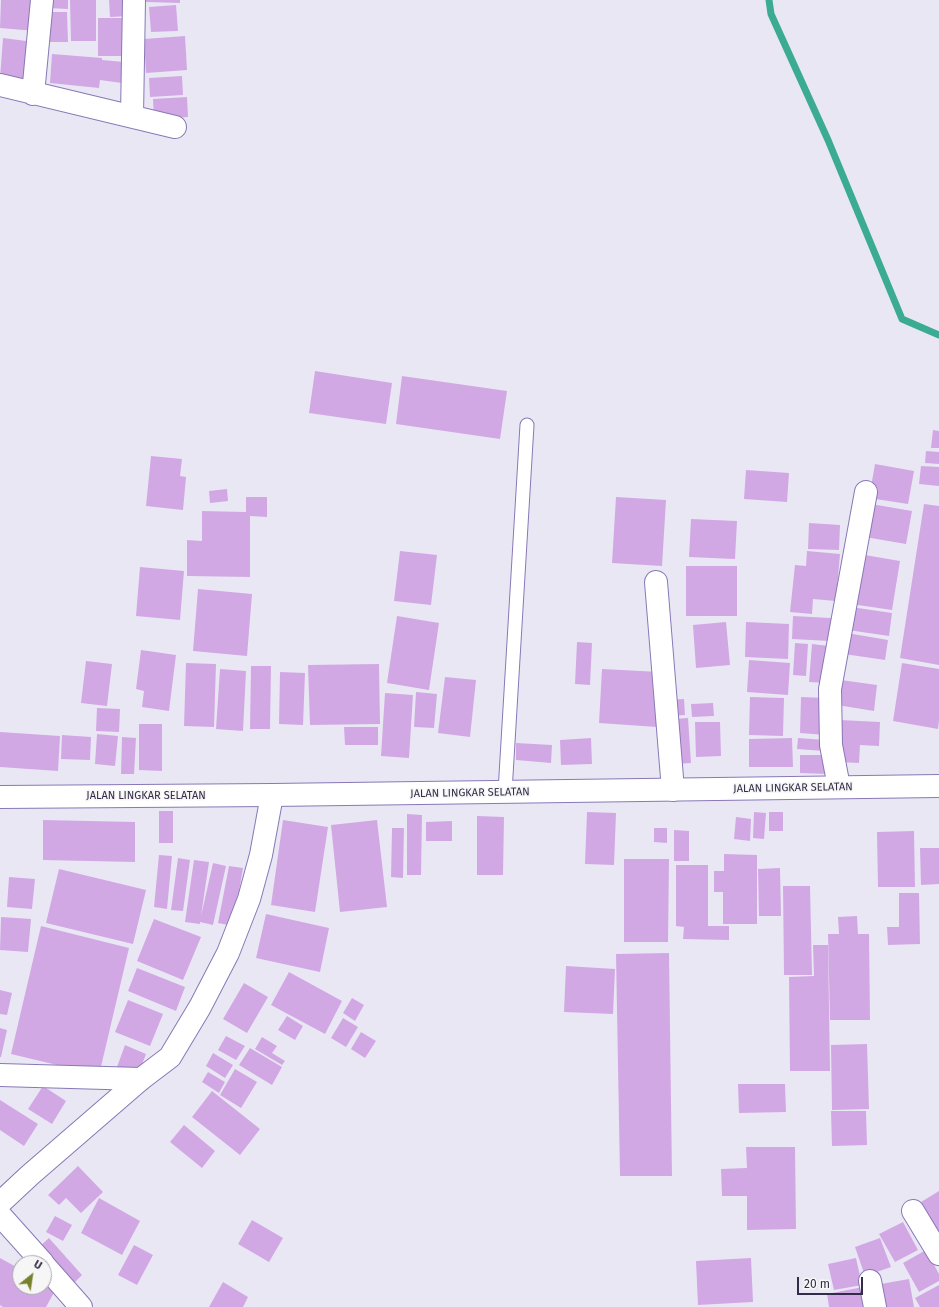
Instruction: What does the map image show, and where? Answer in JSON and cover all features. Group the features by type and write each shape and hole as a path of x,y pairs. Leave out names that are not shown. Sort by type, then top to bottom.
{"main road":[{"path":"33,94 42,0"},
{"path":"132,116 134,0"},
{"path":"0,85 175,127"},
{"path":"839,787 831,745 830,689 866,492"},
{"path":"656,582 673,790"},
{"name":"JALAN LINGKAR SELATAN","path":"0,797 939,786"},
{"path":"0,1204 30,1175 141,1079 170,1057 200,1007 228,953 250,899 272,795"},
{"path":"0,1075 141,1079"},
{"path":"913,1211 939,1254"},
{"path":"0,1215 35,1255"},
{"path":"52,1274 81,1307"},
{"path":"870,1281 875,1307"}],"lane":[{"path":"505,792 527,425"}],"building":[{"path":"1,0 38,0 35,31 0,28"},
{"path":"47,0 68,0 68,9 47,8"},
{"path":"70,0 96,0 96,41 71,41"},
{"path":"109,0 129,0 130,16 110,17"},
{"path":"146,0 180,0 180,3 146,2"},
{"path":"176,5 178,31 151,32 149,7"},
{"path":"48,12 67,12 68,42 48,42"},
{"path":"98,18 126,18 126,56 98,56"},
{"path":"185,36 187,70 146,73 144,39"},
{"path":"3,38 34,42 30,81 0,78"},
{"path":"52,54 102,58 102,60 124,62 122,83 100,80 99,88 50,83"},
{"path":"182,76 183,95 150,97 149,78"},
{"path":"187,97 188,117 154,119 153,99"},
{"path":"315,371 392,383 386,424 309,413"},
{"path":"402,376 507,391 500,439 396,424"},
{"path":"933,430 939,431 939,448 931,448"},
{"path":"926,451 939,452 939,464 925,463"},
{"path":"151,456 182,459 180,476 186,477 183,510 146,506"},
{"path":"875,464 914,471 908,504 869,498"},
{"path":"921,466 939,467 939,486 919,484"},
{"path":"746,470 789,473 787,502 744,499"},
{"path":"227,489 228,501 210,503 209,491"},
{"path":"246,497 267,497 267,517 250,516 250,577 187,576 187,540 202,541 202,511 246,512"},
{"path":"616,497 666,500 662,566 612,563"},
{"path":"871,504 912,511 906,544 865,537"},
{"path":"924,504 939,506 939,665 900,658"},
{"path":"691,519 737,521 735,559 689,557"},
{"path":"809,523 840,525 839,550 808,549"},
{"path":"400,551 437,555 431,605 394,601"},
{"path":"807,551 840,554 836,601 813,599 812,614 790,612 795,565 806,566"},
{"path":"859,554 900,561 892,610 851,604"},
{"path":"686,566 737,566 737,616 686,616"},
{"path":"140,567 184,571 180,620 136,616"},
{"path":"198,589 252,594 247,656 193,651"},
{"path":"851,607 892,613 889,636 848,630"},
{"path":"397,616 439,623 429,690 387,683"},
{"path":"793,616 831,618 830,641 792,639"},
{"path":"726,622 730,665 696,668 693,625"},
{"path":"746,622 789,624 788,659 745,657"},
{"path":"847,633 888,640 885,660 844,654"},
{"path":"577,642 592,643 590,685 575,684"},
{"path":"795,643 808,644 806,676 793,675"},
{"path":"812,644 829,646 826,683 809,682"},
{"path":"141,650 176,655 169,711 142,707 144,691 136,689"},
{"path":"749,660 790,663 788,695 747,692"},
{"path":"86,661 112,664 107,706 81,703"},
{"path":"186,663 216,664 214,727 184,726"},
{"path":"902,663 939,669 938,729 893,721"},
{"path":"379,664 380,724 310,725 308,665"},
{"path":"251,666 271,666 270,729 250,729"},
{"path":"220,669 246,671 243,731 216,729"},
{"path":"602,669 660,672 657,727 599,723"},
{"path":"280,672 305,673 303,725 279,724"},
{"path":"445,677 476,680 470,737 438,733"},
{"path":"841,680 877,685 874,711 837,705"},
{"path":"416,692 437,694 434,728 414,727"},
{"path":"385,693 413,695 409,758 381,756"},
{"path":"750,697 784,698 783,736 749,735"},
{"path":"801,697 828,698 826,735 800,733"},
{"path":"684,699 685,715 670,716 668,700"},
{"path":"713,703 714,716 692,717 691,704"},
{"path":"97,708 120,709 119,732 96,731"},
{"path":"688,718 691,763 676,764 673,719"},
{"path":"840,720 880,722 879,746 860,745 859,763 838,762"},
{"path":"695,722 720,722 721,756 696,757"},
{"path":"139,724 162,724 162,771 139,770"},
{"path":"344,727 378,727 378,745 345,745"},
{"path":"0,732 60,736 58,771 0,767"},
{"path":"97,734 118,736 115,766 95,764"},
{"path":"62,735 91,737 90,760 61,759"},
{"path":"122,737 136,738 134,774 121,774"},
{"path":"591,738 592,764 561,765 560,740"},
{"path":"792,738 793,767 749,767 749,739"},
{"path":"798,738 825,740 824,751 797,749"},
{"path":"516,743 552,745 551,763 516,760"},
{"path":"800,755 828,755 828,774 800,773"},
{"path":"159,811 173,811 173,843 159,843"},
{"path":"587,812 616,813 614,865 585,864"},
{"path":"754,812 766,813 764,839 753,838"},
{"path":"769,812 783,812 783,831 769,831"},
{"path":"407,814 422,815 421,875 407,875"},
{"path":"477,816 504,817 503,875 477,875"},
{"path":"736,817 751,819 750,841 734,839"},
{"path":"43,820 135,822 135,862 43,860"},
{"path":"283,820 328,827 315,912 271,905"},
{"path":"377,820 387,907 340,912 331,825"},
{"path":"452,821 452,841 426,841 426,822"},
{"path":"392,828 404,828 403,878 391,877"},
{"path":"654,828 667,828 667,843 654,842"},
{"path":"674,830 689,831 689,861 674,861"},
{"path":"914,831 915,887 878,887 877,832"},
{"path":"920,848 939,848 939,884 921,885"},
{"path":"724,854 757,855 757,924 723,924 723,892 714,892 714,871 724,871"},
{"path":"159,855 172,856 167,909 154,907"},
{"path":"178,858 190,860 183,911 171,910"},
{"path":"624,859 669,859 668,942 624,942"},
{"path":"194,860 209,862 201,916 213,863 226,866 213,925 200,922 200,924 185,922"},
{"path":"676,865 708,865 708,926 729,926 729,940 683,939 684,927 676,926"},
{"path":"229,866 243,868 233,926 218,923"},
{"path":"780,868 781,916 759,916 758,869"},
{"path":"59,869 146,890 133,944 46,923"},
{"path":"9,877 35,879 32,909 7,907"},
{"path":"783,886 810,886 812,975 784,975"},
{"path":"899,893 919,893 920,944 888,945 887,927 899,927"},
{"path":"266,914 329,928 320,972 256,958"},
{"path":"857,916 858,934 869,934 870,1020 830,1020 828,934 839,934 838,917"},
{"path":"1,917 31,919 28,952 0,950"},
{"path":"154,919 201,937 183,980 137,961"},
{"path":"41,926 129,948 99,1075 11,1054"},
{"path":"813,945 828,945 830,1071 790,1071 789,977 814,976"},
{"path":"669,953 672,1176 620,1176 616,954"},
{"path":"566,966 615,969 613,1014 564,1012"},
{"path":"137,968 185,987 176,1011 128,991"},
{"path":"289,972 342,1001 325,1034 271,1005"},
{"path":"244,983 268,997 247,1033 223,1019"},
{"path":"0,990 12,993 7,1015 0,1014"},
{"path":"352,998 364,1005 355,1021 343,1013"},
{"path":"128,1000 163,1014 150,1046 115,1032"},
{"path":"287,1016 303,1026 295,1040 278,1030"},
{"path":"343,1018 358,1027 346,1047 331,1038"},
{"path":"0,1028 7,1030 1,1057 0,1057"},
{"path":"361,1032 376,1041 365,1058 351,1049"},
{"path":"226,1036 245,1046 236,1060 218,1050"},
{"path":"262,1037 277,1046 272,1053 285,1061 282,1065 255,1049"},
{"path":"867,1044 869,1109 832,1110 831,1045"},
{"path":"125,1045 146,1054 138,1075 117,1067"},
{"path":"250,1048 282,1067 272,1085 239,1065"},
{"path":"213,1053 233,1065 225,1078 206,1066"},
{"path":"235,1069 257,1082 241,1108 220,1095"},
{"path":"208,1072 225,1082 219,1093 202,1082"},
{"path":"738,1084 785,1084 786,1112 739,1113"},
{"path":"43,1086 66,1101 52,1124 28,1109"},
{"path":"212,1091 260,1129 240,1155 192,1117"},
{"path":"0,1100 38,1124 24,1146 0,1130"},
{"path":"831,1111 866,1111 867,1145 832,1146"},
{"path":"184,1125 215,1151 202,1168 170,1142"},
{"path":"746,1147 795,1147 796,1229 747,1230 747,1196 722,1196 721,1169 747,1168"},
{"path":"78,1166 103,1192 81,1213 66,1198 59,1205 48,1195"},
{"path":"939,1191 939,1232 921,1202"},
{"path":"99,1198 140,1221 122,1255 81,1233"},
{"path":"55,1216 72,1225 63,1241 46,1232"},
{"path":"252,1220 283,1238 269,1262 238,1244"},
{"path":"903,1222 918,1250 895,1262 879,1234"},
{"path":"49,1238 82,1275 73,1284 52,1261 52,1255 46,1255 39,1247"},
{"path":"880,1238 891,1267 865,1276 855,1247"},
{"path":"134,1245 153,1255 137,1285 118,1275"},
{"path":"926,1250 939,1274 939,1281 919,1292 903,1263"},
{"path":"0,1258 12,1265 12,1295 52,1295 52,1287 56,1289 46,1307 3,1307 0,1305"},
{"path":"751,1258 753,1302 698,1305 696,1261"},
{"path":"856,1258 862,1285 834,1290 828,1264"},
{"path":"909,1279 914,1307 885,1307 881,1284"},
{"path":"223,1282 248,1297 243,1307 209,1307"},
{"path":"939,1285 939,1307 920,1307 915,1298"},
{"path":"868,1286 869,1307 829,1307 827,1294"}],"waterway":[{"path":"769,0 771,14 828,140 902,319 939,335"}]}
